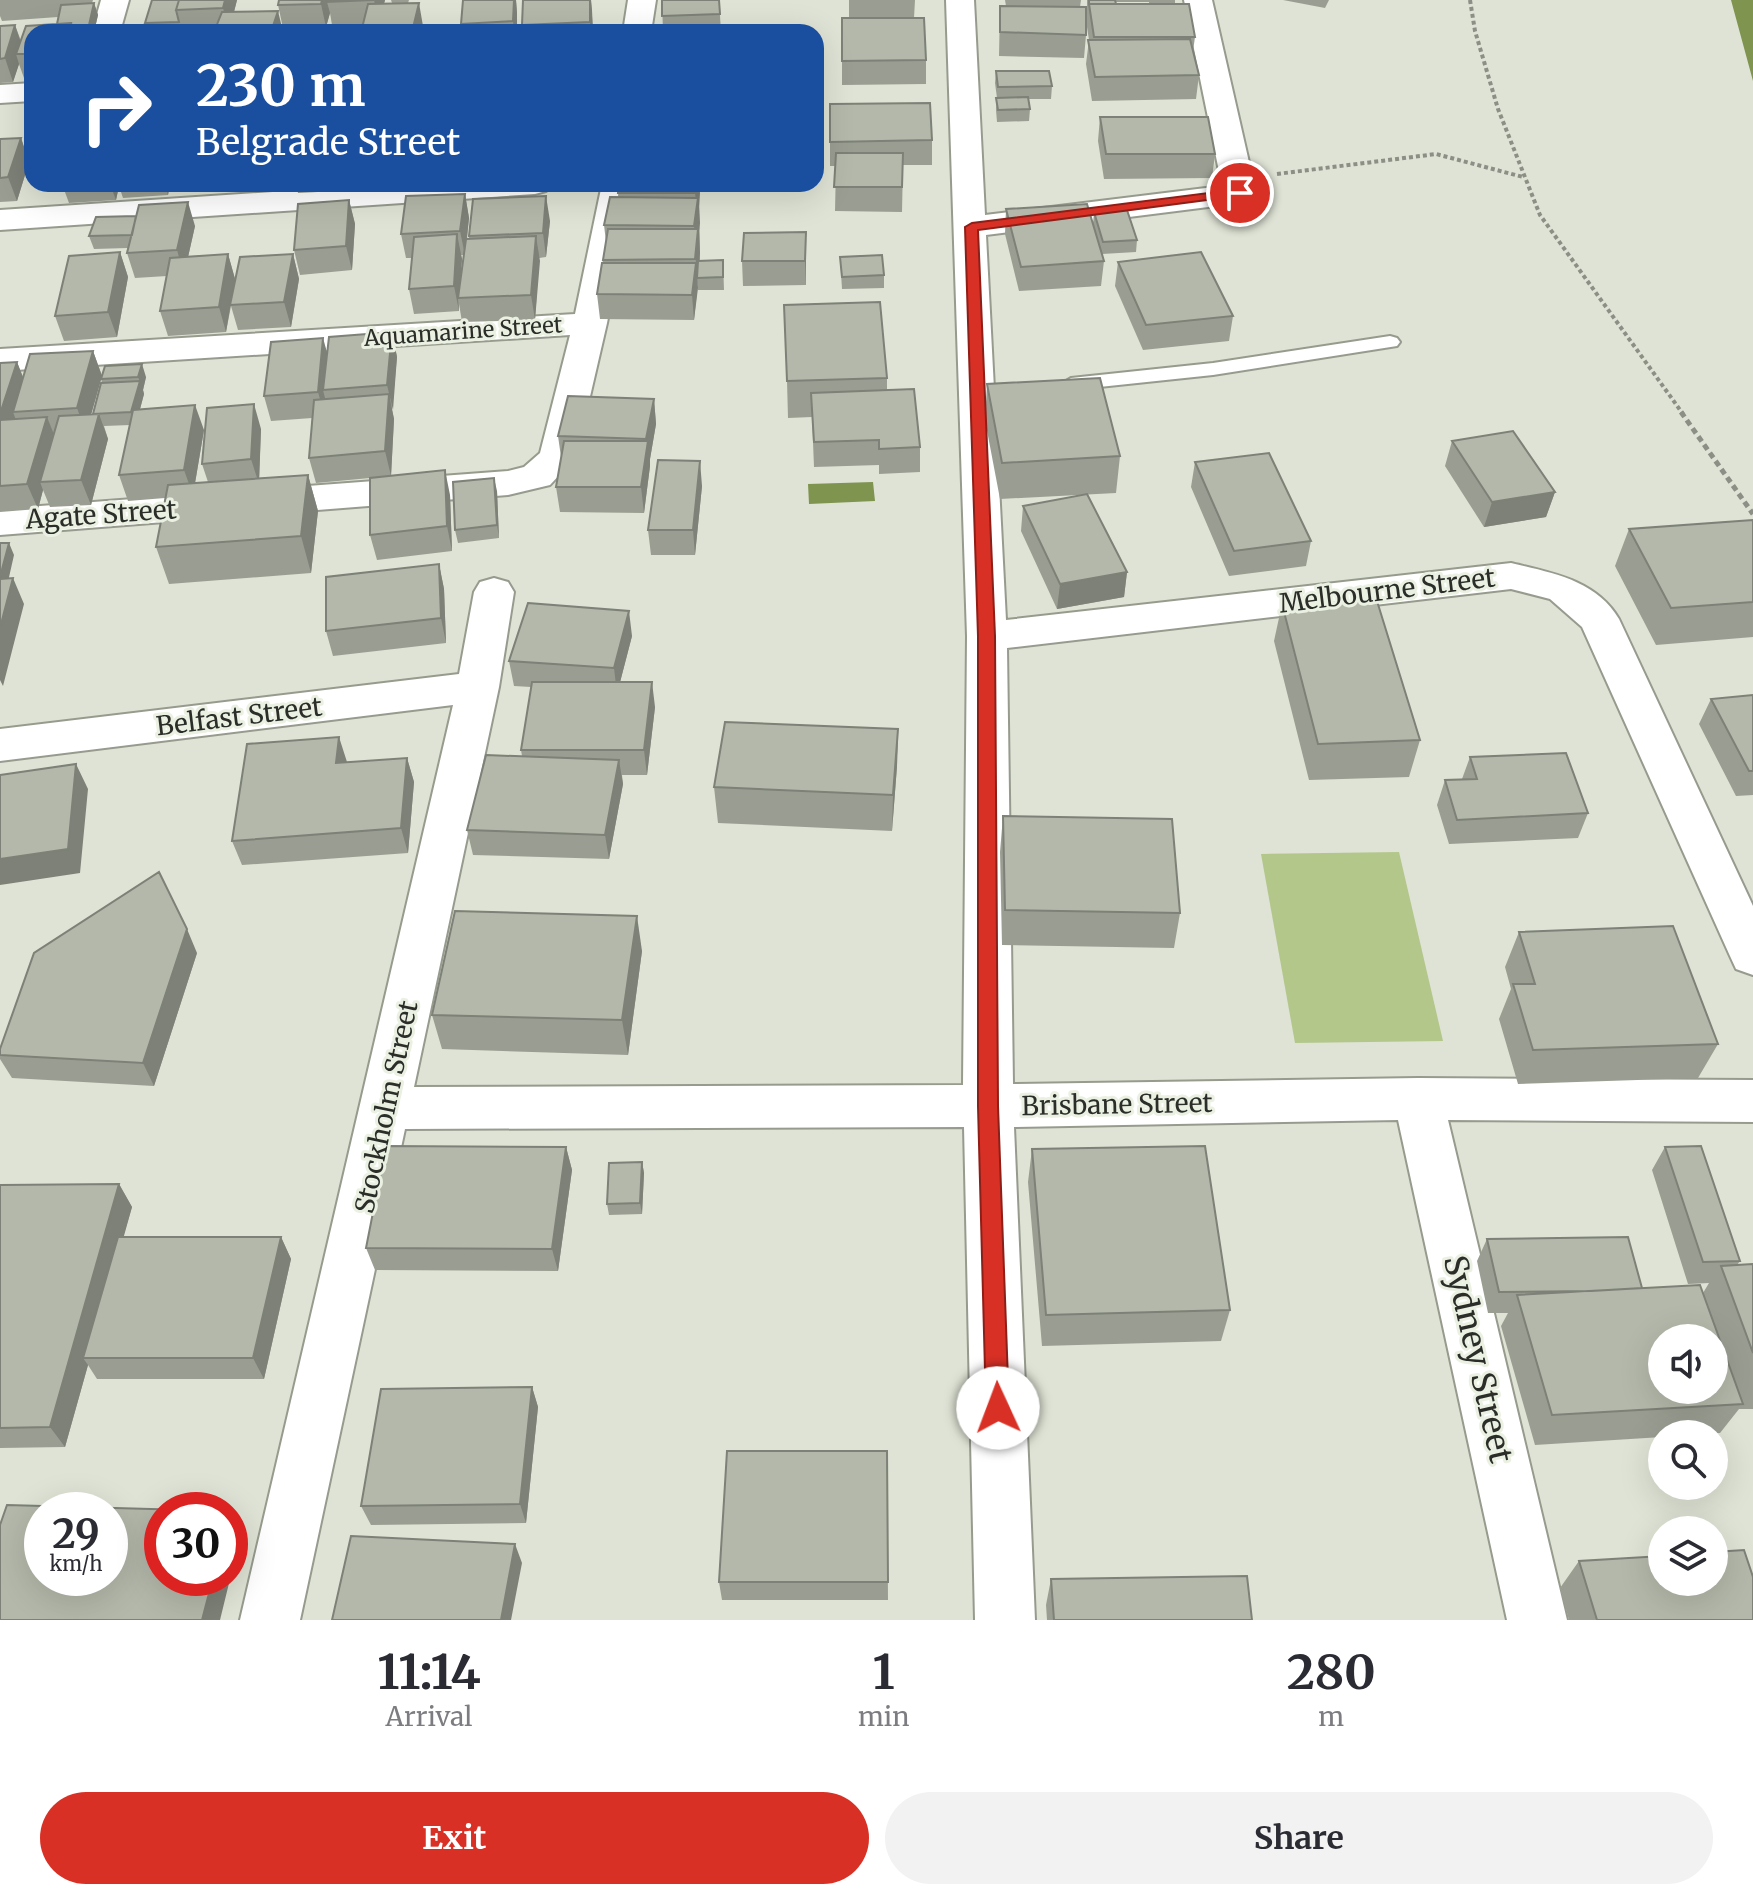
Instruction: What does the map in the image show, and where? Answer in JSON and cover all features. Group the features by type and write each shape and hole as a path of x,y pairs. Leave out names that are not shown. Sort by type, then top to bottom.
{"street":[{"path":"108,24 115,0"},
{"path":"638,24 642,0"},
{"path":"960,0 983,394 988,1106 1005,1620"},
{"path":"972,227 1240,193 1198,0"},
{"path":"0,94 24,92"},
{"path":"0,220 416,192"},
{"path":"590,323 616,192"},
{"name":"Aquamarine Street","path":"0,360 590,323"},
{"name":"Agate Street","path":"0,522 492,484 537,476 557,457 590,323"},
{"name":"Melbourne Street","path":"987,636 1511,576 1563,589 1599,619 1753,956"},
{"name":"Stockholm Street","path":"270,1620 478,687 494,592"},
{"name":"Belfast Street","path":"0,745 478,687"},
{"name":"Brisbane Street","path":"386,1108 988,1106 1418,1099 1753,1101"},
{"name":"Sydney Street","path":"1418,1099 1537,1620"}],"lane":[{"path":"1048,387 1213,369 1390,342"}],"path":[{"path":"1470,0 1475,31 1498,109 1540,215 1753,514"},
{"path":"1236,179 1436,154 1524,177"}],"shaded area":[{"path":"1731,0 1753,0 1753,81"},
{"path":"873,482 875,501 809,504 808,484"},
{"path":"1399,852 1443,1041 1295,1043 1261,854"}],"building":[{"path":"152,0 179,0 176,10 179,22 145,23"},
{"path":"179,0 225,0 223,8 176,10"},
{"path":"279,0 322,0 321,4 278,5"},
{"path":"328,0 374,0 327,2"},
{"path":"463,0 514,0 513,21 461,24"},
{"path":"523,0 590,0 590,22 522,24"},
{"path":"662,0 719,0 720,14 662,16"},
{"path":"1089,0 1115,0 1116,4 1089,4"},
{"path":"94,3 89,24 57,24 61,5"},
{"path":"419,3 414,24 363,24 368,4"},
{"path":"1089,4 1189,4 1195,37 1094,37"},
{"path":"1000,6 1086,7 1086,35 1000,32"},
{"path":"278,11 274,24 217,24 222,12"},
{"path":"842,18 924,18 926,60 842,61"},
{"path":"15,25 5,58 0,59 0,26"},
{"path":"24,32 24,54 16,54"},
{"path":"1190,39 1199,75 1095,77 1088,40"},
{"path":"996,71 1049,71 1052,86 998,87"},
{"path":"1028,97 1030,109 998,110 996,98"},
{"path":"930,103 932,140 830,142 830,104"},
{"path":"1100,117 1208,117 1215,154 1106,154"},
{"path":"21,138 8,177 0,178 0,139"},
{"path":"836,153 903,153 902,187 834,187"},
{"path":"618,192 695,192 695,193"},
{"path":"465,194 460,231 401,234 406,196"},
{"path":"546,196 543,233 469,236 473,199"},
{"path":"610,197 698,198 694,226 604,225"},
{"path":"349,200 346,246 294,250 298,204"},
{"path":"188,202 177,250 127,253 139,205"},
{"path":"1087,204 1104,261 1021,267 1006,209"},
{"path":"1127,210 1137,240 1103,242 1094,212"},
{"path":"136,216 132,235 89,236 96,217"},
{"path":"608,229 698,229 695,259 603,260"},
{"path":"806,232 805,261 742,261 744,233"},
{"path":"457,234 454,286 409,289 414,237"},
{"path":"536,236 531,295 458,298 466,239"},
{"path":"120,252 108,312 55,316 69,256"},
{"path":"1201,252 1233,316 1146,325 1118,262"},
{"path":"228,254 219,307 160,311 170,258"},
{"path":"293,254 284,302 230,305 240,257"},
{"path":"882,255 884,275 842,277 840,257"},
{"path":"723,260 723,277 697,278 698,261"},
{"path":"602,263 696,263 692,295 597,294"},
{"path":"880,302 887,378 787,381 784,305"},
{"path":"392,332 387,385 323,390 329,337"},
{"path":"323,338 318,392 264,396 271,342"},
{"path":"93,351 77,408 13,412 30,354"},
{"path":"17,362 0,414 0,363"},
{"path":"142,364 138,377 101,379 105,366"},
{"path":"1100,378 1120,456 1002,463 987,384"},
{"path":"140,381 131,412 93,414 101,383"},
{"path":"914,389 920,447 879,449 879,440 814,442 811,393"},
{"path":"389,394 385,451 309,458 314,400"},
{"path":"568,396 654,399 646,439 558,436"},
{"path":"254,404 251,459 202,464 207,408"},
{"path":"195,405 184,470 119,475 133,410"},
{"path":"99,414 81,480 40,482 59,416"},
{"path":"47,417 27,484 0,486 0,420"},
{"path":"1513,431 1555,492 1492,502 1452,441"},
{"path":"564,441 648,441 641,487 556,487"},
{"path":"1269,453 1311,541 1234,551 1195,462"},
{"path":"658,460 700,461 693,530 648,530"},
{"path":"445,470 447,526 370,535 370,478"},
{"path":"308,475 301,536 156,547 168,485"},
{"path":"494,478 497,525 455,530 453,482"},
{"path":"1087,494 1127,572 1060,584 1023,506"},
{"path":"1753,520 1753,602 1671,608 1629,529"},
{"path":"0,543 9,543 0,577"},
{"path":"439,564 441,618 326,631 326,577"},
{"path":"13,578 0,628 0,579"},
{"path":"1377,601 1420,740 1318,744 1282,604"},
{"path":"528,603 629,611 614,668 509,661"},
{"path":"532,682 652,682 644,750 521,750"},
{"path":"1753,695 1753,771 1749,771 1711,699"},
{"path":"725,722 898,729 893,795 714,787"},
{"path":"339,737 336,763 407,758 401,828 232,841 247,744"},
{"path":"1566,753 1588,813 1457,820 1445,780 1477,779 1470,757"},
{"path":"486,755 619,760 605,835 467,830"},
{"path":"76,764 68,849 0,859 0,775"},
{"path":"1003,816 1172,819 1180,913 1005,910"},
{"path":"159,872 187,929 143,1063 0,1055 34,953"},
{"path":"455,911 637,916 622,1020 432,1015"},
{"path":"1673,926 1718,1044 1533,1050 1513,984 1535,984 1519,932"},
{"path":"386,1146 566,1147 552,1249 366,1248"},
{"path":"1205,1146 1230,1310 1046,1315 1032,1149"},
{"path":"1701,1146 1740,1261 1703,1262 1665,1147"},
{"path":"642,1162 640,1203 607,1204 609,1163"},
{"path":"119,1184 50,1427 0,1428 0,1185"},
{"path":"118,1237 281,1237 253,1358 83,1358"},
{"path":"1628,1237 1642,1288 1591,1291 1499,1292 1487,1239"},
{"path":"1753,1264 1753,1353 1721,1266"},
{"path":"1700,1285 1714,1324 1648,1324 1648,1404 1728,1404 1728,1362 1743,1404 1552,1415 1517,1295"},
{"path":"532,1387 520,1504 361,1506 381,1389"},
{"path":"727,1451 887,1451 888,1582 719,1582"},
{"path":"7,1505 24,1505 24,1596 128,1596 128,1508 144,1509 144,1596 208,1596 202,1620 0,1620 0,1525"},
{"path":"351,1536 515,1544 501,1620 332,1620"},
{"path":"1744,1550 1753,1577 1753,1620 1597,1620 1579,1561 1648,1557 1648,1596 1728,1596 1728,1551"},
{"path":"1247,1576 1252,1620 1054,1620 1051,1579"}],"route":[{"path":"998,1408 988,1106 987,636 972,227 1240,193"}]}
